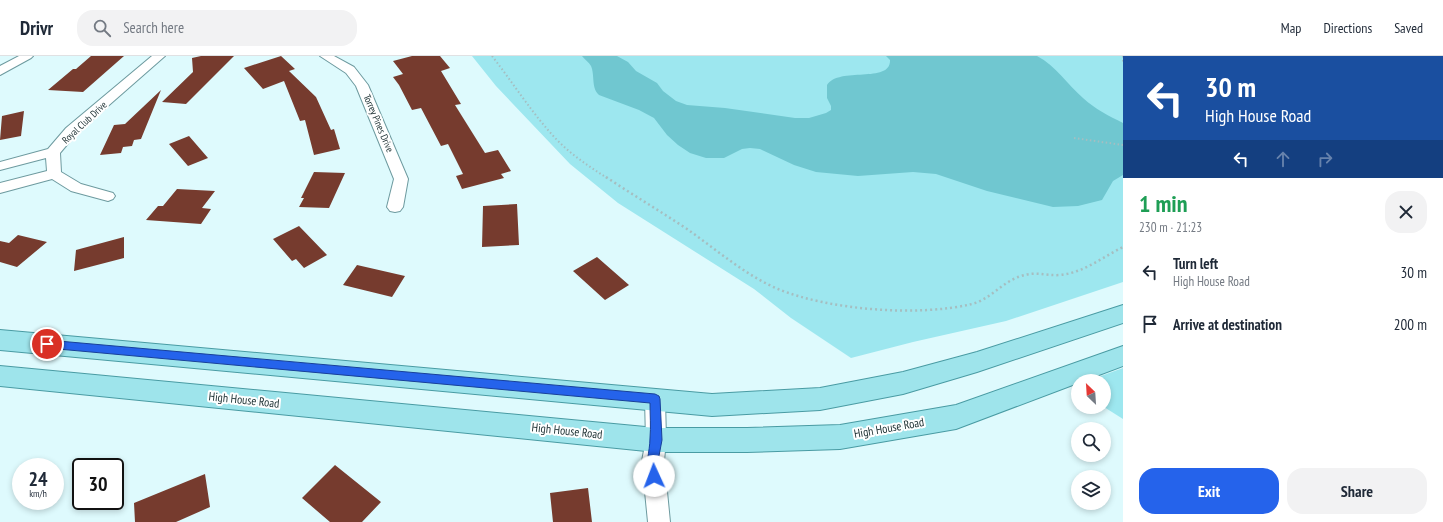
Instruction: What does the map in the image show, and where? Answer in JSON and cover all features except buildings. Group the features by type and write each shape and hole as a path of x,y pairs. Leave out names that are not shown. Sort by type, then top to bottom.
{"main road":[{"path":"0,340 712,405 820,399 903,383 977,362 1123,314"},
{"name":"High House Road","path":"0,376 656,440 747,440 840,436 956,417 1123,356"}],"street":[{"path":"0,71 27,56"},
{"name":"Royal Club Drive","path":"54,174 53,152 71,131 159,56"},
{"name":"Torrey Pines Drive","path":"326,56 350,70 362,85 398,169 400,179 395,207"},
{"path":"0,166 53,152"},
{"path":"0,188 54,174 76,188 108,196"},
{"path":"655,399 656,440 653,461 659,522"}],"path":[{"path":"492,56 507,74 536,116 568,150 618,187 660,210 751,274 777,288 803,297 848,305 902,310 948,308 986,299 1005,283 1033,273 1059,275 1081,269 1103,256 1123,248"},
{"path":"1123,56 1123,64"},
{"path":"1074,138 1123,145"}],"shaded area":[{"path":"472,56 1123,56 1123,282 1006,321 851,358 791,318 754,289 618,203 570,164 496,86"},
{"path":"582,56 617,56 628,62 636,71 657,83 663,91 676,101 687,105 725,108 795,118 809,118 831,110 831,106 827,98 827,85 833,79 842,76 882,71 888,67 890,60 886,56 1037,56 1056,70 1077,93 1088,102 1102,112 1123,123 1123,175 1113,181 1102,200 1078,206 1053,207 987,191 936,174 913,172 858,176 816,172 794,165 760,149 742,149 724,158 706,158 690,153 678,145 667,135 654,118 639,110 599,95 595,89 591,66"},
{"path":"1123,368 1123,419 1111,411 1111,374 1106,374"}],"route":[{"path":"47,344 655,399 656,440 653,461 654,476"}]}
